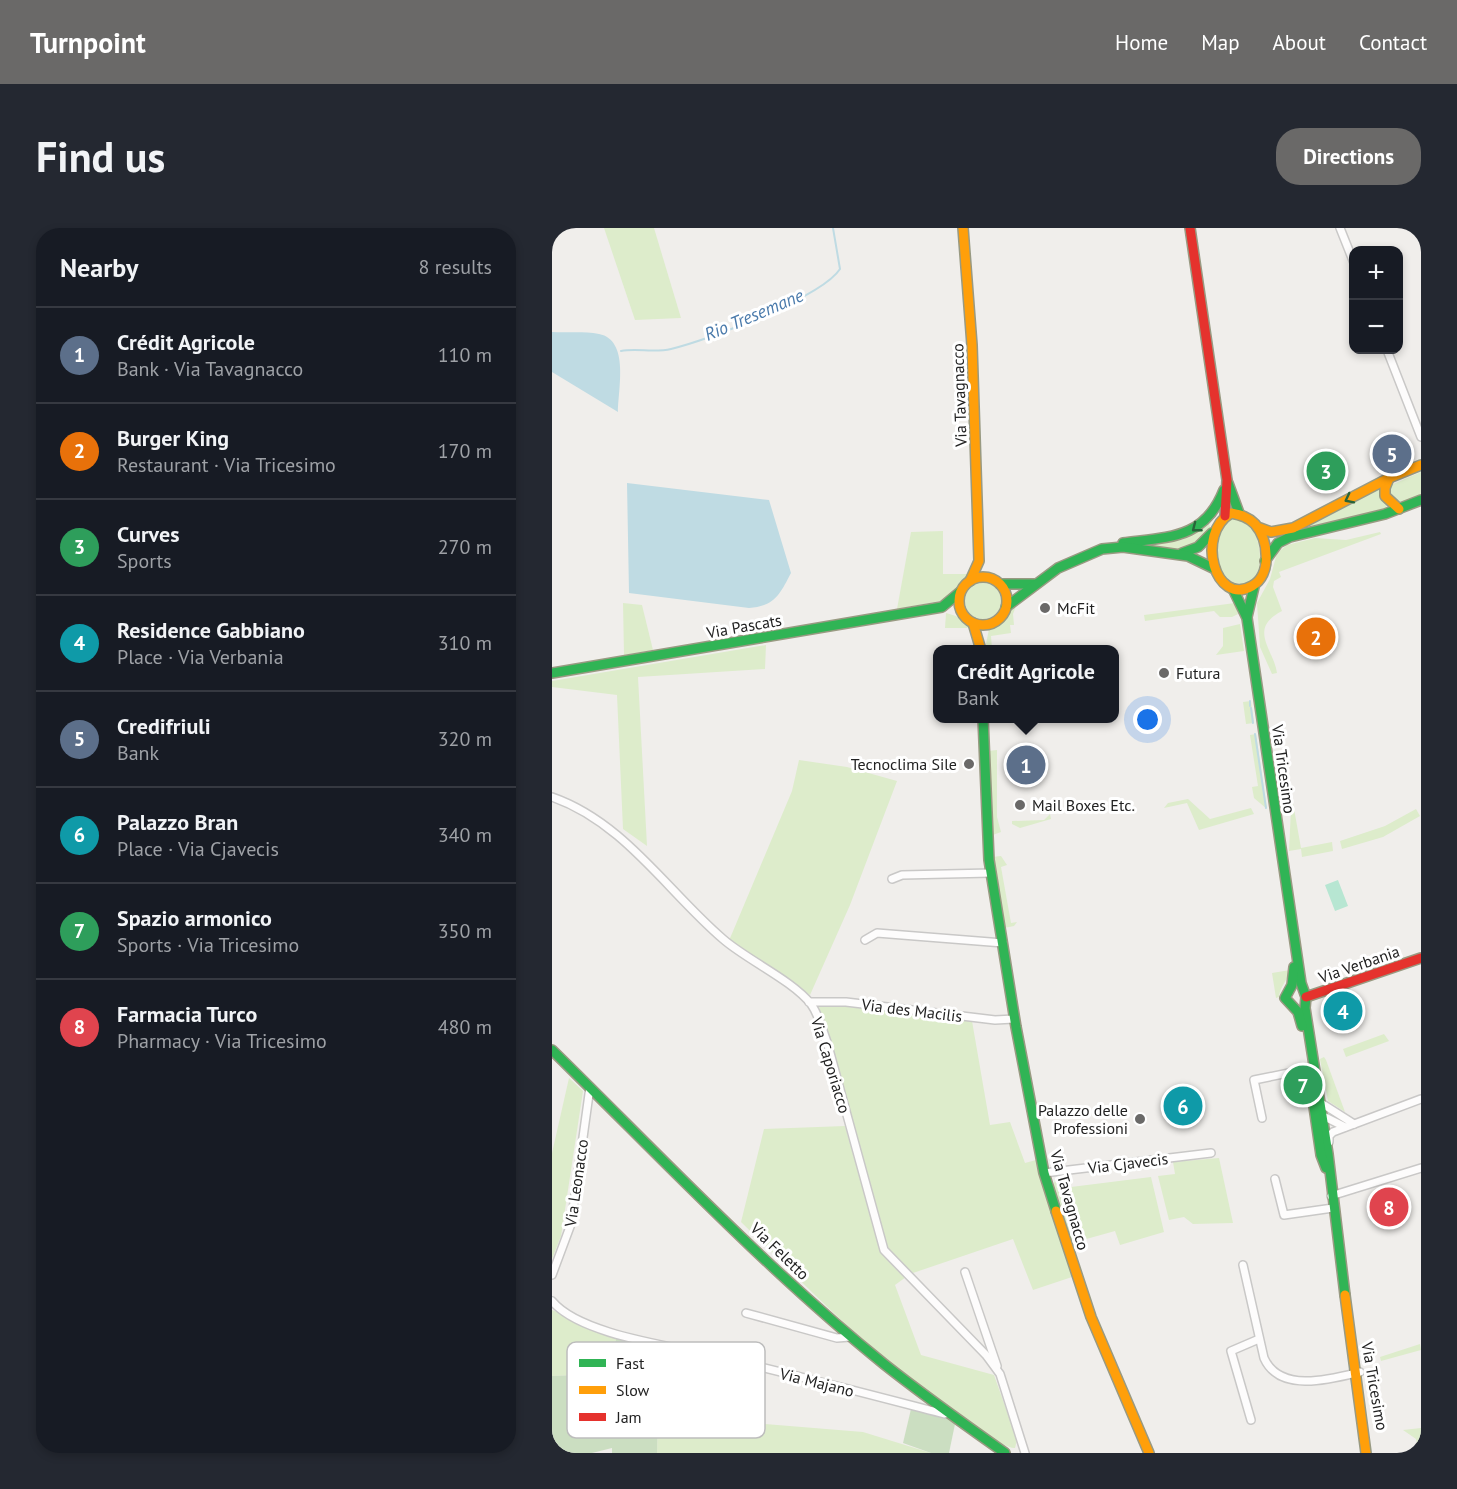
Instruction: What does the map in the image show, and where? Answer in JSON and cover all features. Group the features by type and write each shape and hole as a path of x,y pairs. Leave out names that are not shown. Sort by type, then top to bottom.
{"main road":[{"name":"Via Tavagnacco","path":"963,228 972,345 979,561 970,581"},
{"path":"1190,228 1227,480 1225,516"},
{"path":"1179,554 1198,547 1225,516 1239,513 1247,515 1260,528 1270,532 1293,528 1389,478 1421,465"},
{"path":"1389,478 1385,484 1384,495 1388,502 1399,509"},
{"path":"1227,480 1239,513"},
{"path":"973,623 990,624 997,621 1006,607 1036,583 1076,559 1127,543 1173,538 1191,532 1219,504 1227,480"},
{"path":"1265,561 1278,543 1290,537 1399,509 1421,500"},
{"path":"1212,533 1215,569 1221,580 1233,589 1254,587 1262,579 1265,561 1260,528"},
{"path":"1104,549 1124,547 1196,557 1215,569"},
{"name":"Via Tavagnacco","path":"979,561 989,578"},
{"path":"981,645 973,623 963,615 942,607 970,581 989,578 1000,584 1023,586 1036,583"},
{"path":"1000,584 1007,599 1006,607"},
{"name":"Via Tricesimo","path":"1247,618 1254,587"},
{"name":"Via Tricesimo","path":"1233,589 1247,618 1302,1000 1322,1115 1347,1325 1357,1373 1368,1453"},
{"path":"960,592 960,608 963,615"},
{"name":"Via Pascats","path":"552,673 942,607"},
{"path":"981,645 990,624"},
{"name":"Via Tavagnacco","path":"983,723 986,840 1014,1019 1044,1173 1091,1317 1149,1453"},
{"name":"Via Tricesimo","path":"1292,925 1294,971 1286,1000 1302,1000"},
{"name":"Via Verbania","path":"1302,1000 1421,958"},
{"path":"1291,988 1302,1000"},
{"name":"Via Tricesimo","path":"1302,1000 1302,1022 1321,1155 1328,1167"},
{"name":"Via Feletto","path":"552,1050 850,1337 948,1414 1005,1453"}],"street":[{"path":"1340,228 1349,252"},
{"path":"1389,354 1421,437"},
{"name":"Via Caporiacco","path":"552,797 572,805 623,839 722,939 809,1002 819,1019 826,1042 884,1250 986,1355 1000,1374"},
{"path":"892,879 902,875 991,873"},
{"path":"865,940 877,933 1003,943"},
{"name":"Via des Macilis","path":"809,1002 846,1002 995,1020 1014,1019"},
{"path":"1262,1118 1254,1080 1308,1069"},
{"name":"Via Tricesimo","path":"1308,1069 1316,1109 1322,1115"},
{"name":"Via Leonacco","path":"552,1275 570,1224 590,1087"},
{"path":"1328,1167 1329,1136 1345,1127 1421,1099"},
{"path":"1320,1102 1354,1124"},
{"path":"1322,1115 1345,1127"},
{"name":"Via Cjavecis","path":"1044,1173 1211,1153"},
{"path":"1331,1196 1421,1168"},
{"path":"1275,1179 1284,1215 1333,1208"},
{"path":"1243,1265 1259,1339 1268,1365 1293,1379 1311,1382 1357,1373"},
{"name":"Via Caporiacco","path":"965,1272 1025,1453"},
{"name":"Via Majano","path":"552,1301 572,1317 649,1342"},
{"path":"746,1313 837,1338 850,1337"},
{"path":"1251,1420 1231,1351 1259,1339"},
{"name":"Via Majano","path":"765,1368 948,1414"}],"green space":[{"path":"604,228 654,228 681,318 635,320"},
{"path":"1421,472 1421,495 1402,502 1393,499 1389,492 1391,485"},
{"path":"1380,488 1387,508 1305,528 1306,526"},
{"path":"1230,518 1251,523 1259,549 1259,568 1252,579 1242,584 1231,581 1222,571 1217,553 1219,527"},
{"path":"1209,523 1210,527 1205,534 1191,545 1165,550 1148,544 1182,540"},
{"path":"943,531 943,574 968,574 955,592 940,601 897,609 911,532"},
{"path":"1380,532 1381,534 1279,572 1281,577 1274,581 1273,587 1282,611 1266,625 1264,632 1277,673 1272,674 1260,647 1257,603 1270,579 1277,553 1287,545 1315,538 1346,540"},
{"path":"983,583 996,588 1001,601 996,614 983,619 970,614 965,601 970,588"},
{"path":"623,603 642,605 653,650 624,655"},
{"path":"1235,603 1238,614 1232,617 1220,617 1214,611 1145,621 1144,615"},
{"path":"1016,606 1013,614 1014,625 1010,625 1011,633 991,636 992,645 986,645 989,629"},
{"path":"946,613 956,616 970,628 945,628"},
{"path":"1240,624 1244,651 1216,655 1223,646 1223,628"},
{"path":"766,645 765,669 638,677 647,846 623,829 617,695 552,687 552,681"},
{"path":"1251,701 1254,723 1246,724 1243,702"},
{"path":"1256,734 1267,809 1254,798 1252,787 1258,786 1250,735"},
{"path":"997,750 997,817 1001,832 990,836 988,751"},
{"path":"799,760 847,767 897,781 850,905 810,995 728,943 792,791"},
{"path":"1288,775 1301,848 1332,842 1333,851 1302,857 1301,849 1289,851 1291,809"},
{"path":"1188,799 1210,819 1251,808 1254,814 1199,830 1187,803 1164,808 1168,803"},
{"path":"1416,809 1420,816 1383,837 1342,849 1340,841 1385,826"},
{"path":"1050,814 1051,819 1020,828 1012,824 1012,821 1044,820"},
{"path":"1001,856 1007,865 1001,867 1011,923 1017,922 1014,926 1004,928 992,857"},
{"path":"1338,880 1348,906 1335,911 1325,885"},
{"path":"1290,970 1279,997 1276,998 1272,973"},
{"path":"830,1005 972,1021 990,1125 1010,1122 1025,1163 1036,1160 1072,1277 1033,1290 1013,1239 913,1273 895,1257 885,1243 819,1007"},
{"path":"1384,1034 1389,1041 1346,1057 1343,1049"},
{"path":"1324,1057 1345,1112 1328,1101 1320,1059"},
{"path":"569,1078 583,1091 561,1236 552,1259 552,1153"},
{"path":"845,1126 879,1246 889,1261 906,1277 895,1285 921,1355 994,1375 1017,1440 1015,1448 1002,1444 927,1392 852,1330 741,1222 764,1129"},
{"path":"1219,1158 1233,1223 1193,1224 1184,1217 1169,1220 1158,1176 1175,1174 1173,1162"},
{"path":"1151,1177 1164,1232 1120,1245 1115,1231 1072,1243 1053,1186 1055,1180 1061,1178 1063,1188"},
{"path":"552,1310 618,1334 615,1342 567,1342 567,1375 552,1376"},
{"path":"618,1334 649,1342 615,1342"},
{"path":"1420,1344 1421,1350 1381,1361 1380,1357"},
{"path":"567,1375 567,1438 657,1438 657,1453 612,1453 612,1448 592,1453 552,1453 552,1376"},
{"path":"911,1409 948,1418 955,1424 949,1453 931,1453 903,1443"},
{"path":"765,1424 863,1432 931,1453 657,1453 657,1438 765,1438"},
{"path":"1421,1428 1421,1453 1419,1453 1416,1439 1403,1430"}],"water":[{"path":"552,332 599,334 609,338 619,356 618,412 552,372"},
{"path":"627,483 769,500 791,573 780,593 765,605 749,608 629,593"}],"waterway":[{"name":"Rio Tresemane","path":"621,351 665,350 688,344 735,328 788,305 811,292 840,269 833,228"},
{"path":"1250,701 1250,706"},
{"path":"1251,708 1253,723"},
{"path":"1255,734 1266,808"}],"traffic: fast":[{"path":"1228,483 1239,513"},
{"path":"1123,543 1170,537 1196,527 1207,518 1224,490"},
{"path":"1265,561 1278,543 1290,537 1385,514 1421,500"},
{"path":"1182,553 1198,547 1212,533"},
{"path":"1006,607 1058,568 1102,549 1123,547 1188,556 1215,569"},
{"path":"1000,584 1034,584"},
{"path":"1247,617 1254,587"},
{"path":"1233,589 1247,618 1301,983 1306,997 1305,1008 1328,1154 1345,1295"},
{"path":"552,673 942,607 960,592"},
{"path":"983,723 989,860 1016,1027 1044,1173 1056,1211"},
{"path":"1294,967 1292,985 1285,998 1298,1012 1302,1026"},
{"path":"552,1050 714,1211 797,1289 884,1364 1005,1453"},
{"path":"1314,1107 1321,1155 1326,1168"}],"traffic: slow":[{"path":"963,228 972,345 979,561 970,581"},
{"path":"1260,528 1271,532 1293,528 1389,478 1421,465"},
{"path":"1389,478 1385,496 1399,509"},
{"path":"1231,513 1255,524 1263,539 1266,557 1263,574 1258,581 1252,586 1239,590 1228,586 1220,578 1214,565 1212,551 1214,536 1220,523 1231,513"},
{"path":"983,577 1000,584 1007,601 1000,618 983,625 966,618 959,601 966,584 983,577"},
{"path":"973,623 980,645"},
{"path":"1056,1211 1091,1317 1149,1453"},
{"path":"1345,1295 1366,1453"}],"traffic: jam":[{"path":"1190,228 1227,480 1225,516"},
{"path":"1306,997 1421,958"}],"place":[{"name":"Credifriuli","path":"1392,454"},
{"name":"Curves","path":"1326,471"},
{"name":"McFit","path":"1045,608"},
{"name":"Burger King","path":"1316,637"},
{"name":"Futura","path":"1164,673"},
{"name":"Tecnoclima Sile","path":"969,764"},
{"name":"Crédit Agricole","path":"1026,765"},
{"name":"Mail Boxes Etc.","path":"1020,805"},
{"name":"Residence Gabbiano","path":"1343,1011"},
{"name":"Spazio armonico","path":"1303,1085"},
{"name":"Palazzo Bran","path":"1183,1106"},
{"name":"Palazzo delle Professioni","path":"1140,1119"},
{"name":"Farmacia Turco","path":"1389,1207"}]}
